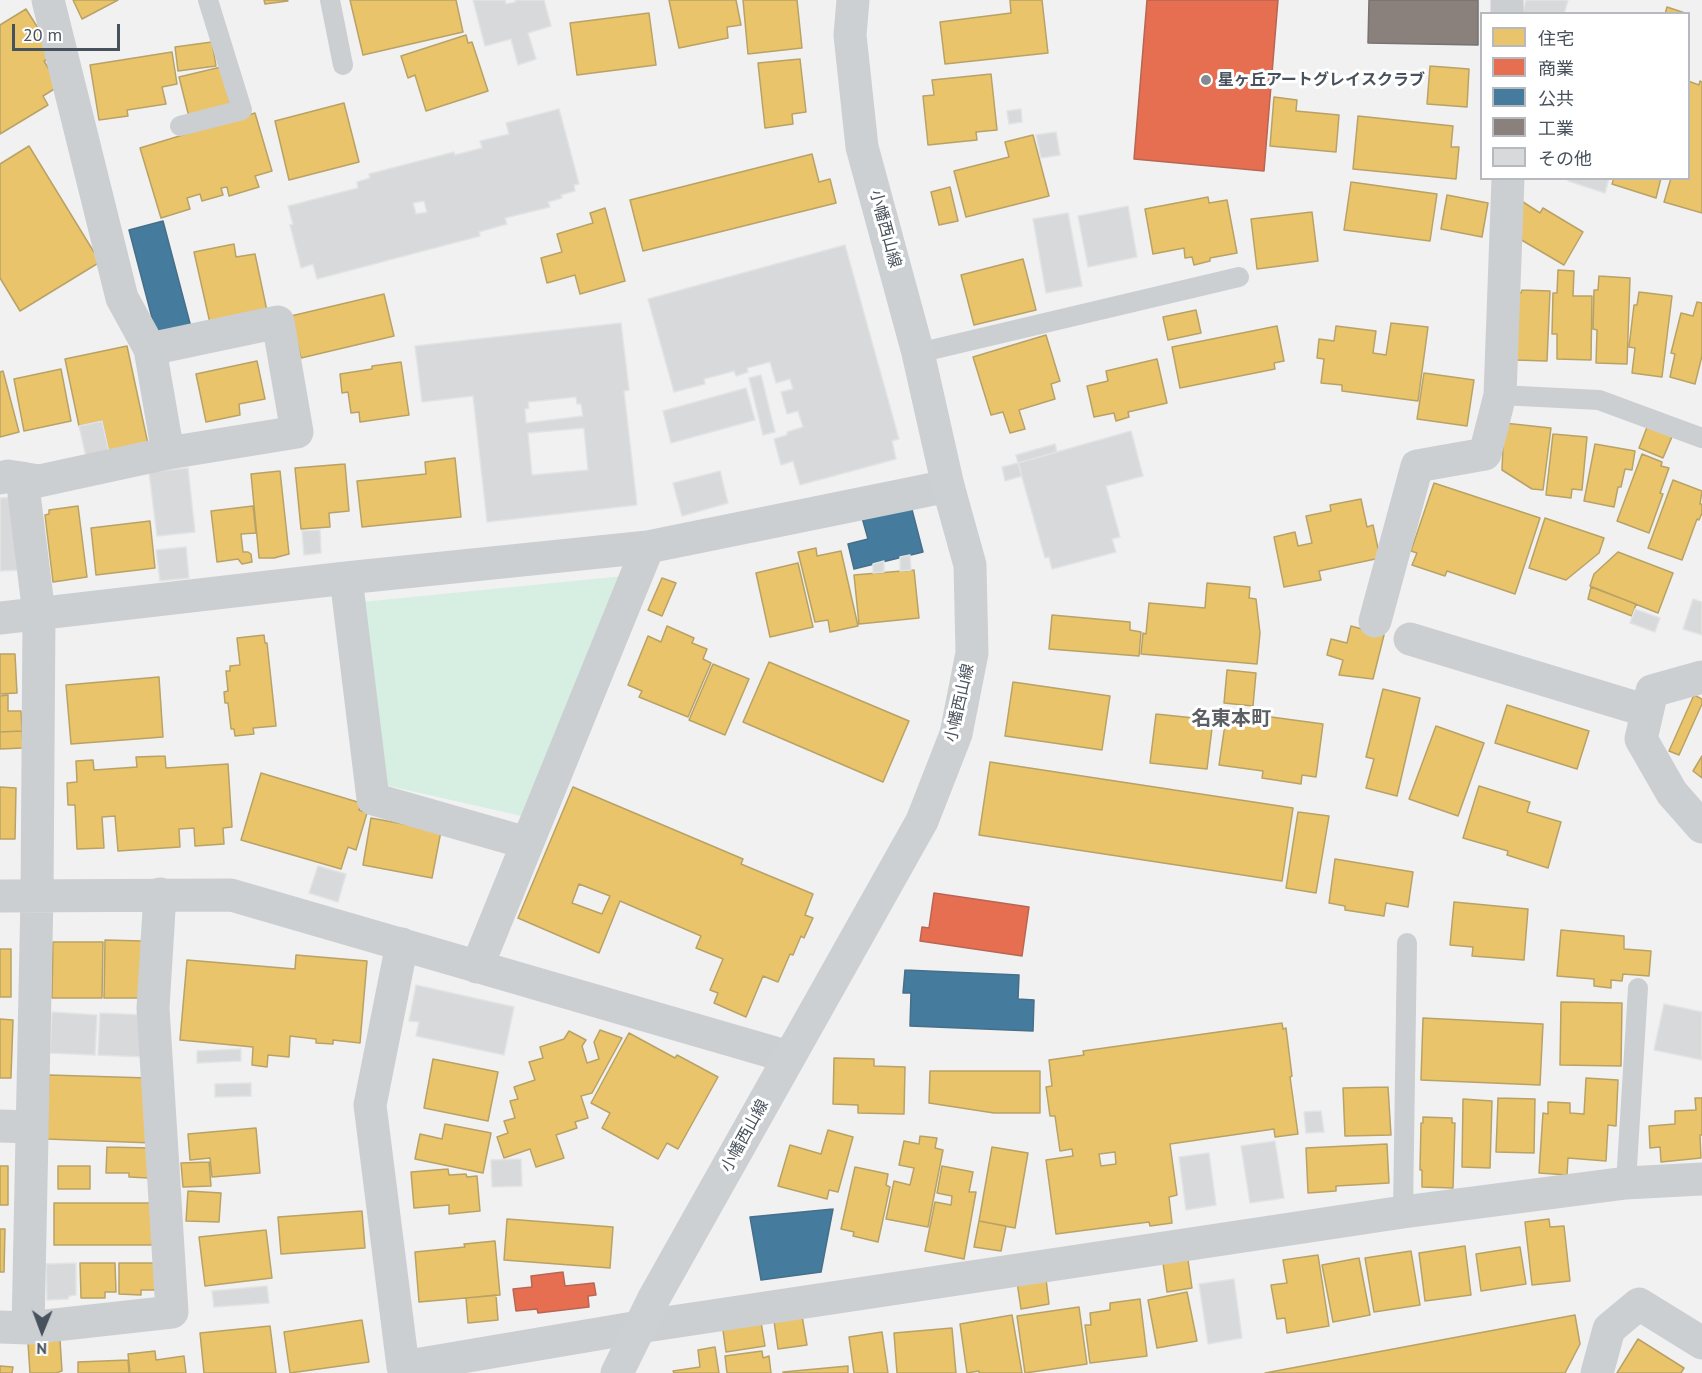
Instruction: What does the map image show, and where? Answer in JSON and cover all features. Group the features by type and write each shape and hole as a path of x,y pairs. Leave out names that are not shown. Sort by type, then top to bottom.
{"street":[{"path":"48,0 122,298 150,349 168,453"},
{"name":"小幡西山線","path":"617,1373 639,1327 922,821 956,734 972,653 970,565 948,486 918,353 862,147 850,35 853,0"},
{"path":"1376,621 1417,466 1485,454 1500,394 1508,180"},
{"path":"150,349 279,322 297,432 168,453 39,481 11,478 39,614 37,895 32,1127 14,1328 172,1312 153,1008 160,894"},
{"path":"0,618 346,578 648,547 948,486"},
{"path":"477,967 648,547"},
{"path":"346,578 373,799 527,843"},
{"path":"1410,639 1647,711"},
{"path":"1702,677 1652,691 1641,739 1672,793 1702,827"},
{"path":"0,896 231,895 789,1057"},
{"path":"402,944 370,1105 403,1367 639,1327 1402,1212 1626,1183 1702,1179"},
{"path":"0,1126 32,1127"},
{"path":"1597,1373 1609,1329 1639,1304 1702,1342"}],"lane":[{"path":"180,126 242,110 208,0"},
{"path":"330,0 343,65"},
{"path":"918,353 1239,277"},
{"path":"1500,394 1599,400 1702,438"},
{"path":"1402,1212 1407,943"},
{"path":"1626,1183 1638,988"}],"green space":[{"path":"624,576 526,817 376,783 341,604"}],"building: 住宅":[{"path":"73,0 118,0 82,19"},
{"path":"264,0 287,0 288,1 265,4"},
{"path":"350,0 456,0 463,32 363,55"},
{"path":"669,0 736,0 741,25 727,27 728,38 679,48"},
{"path":"743,0 797,0 802,48 748,54"},
{"path":"1010,0 1042,0 1048,53 945,64 940,22 1011,13"},
{"path":"1667,7 1682,12 1666,12"},
{"path":"26,9 55,55 44,61 59,86 43,96 48,105 0,134 0,25"},
{"path":"649,13 656,65 577,75 570,23"},
{"path":"466,35 468,43 472,42 488,91 426,111 415,75 408,78 401,56"},
{"path":"212,42 216,66 178,71 175,47"},
{"path":"172,52 177,84 162,87 166,104 127,110 128,116 99,120 90,65"},
{"path":"800,59 806,112 792,114 793,124 765,128 758,63"},
{"path":"1430,66 1469,69 1467,107 1427,104"},
{"path":"221,67 231,107 189,117 179,77"},
{"path":"991,74 997,130 976,132 977,140 928,145 923,96 934,95 932,80"},
{"path":"1700,81 1702,82 1702,213 1664,202 1670,180 1690,180 1690,82 1699,85"},
{"path":"1274,97 1297,100 1296,111 1339,115 1336,152 1270,146"},
{"path":"344,103 359,162 289,180 275,121"},
{"path":"255,113 272,171 255,176 259,187 229,196 227,187 221,188 223,195 202,201 200,194 187,198 190,209 161,218 140,148"},
{"path":"1358,116 1453,126 1451,147 1459,147 1456,179 1353,169"},
{"path":"1033,135 1049,196 966,217 954,171 1009,157 1005,142"},
{"path":"29,146 100,262 20,311 0,278 0,164"},
{"path":"812,154 819,182 830,179 836,203 643,251 630,200"},
{"path":"1613,180 1660,180 1656,198 1612,184"},
{"path":"1351,182 1437,194 1430,241 1344,230"},
{"path":"950,187 958,221 939,225 931,192"},
{"path":"1447,195 1488,203 1482,237 1441,229"},
{"path":"1208,197 1209,203 1227,200 1237,253 1210,258 1210,261 1194,265 1192,257 1185,258 1184,248 1153,254 1145,209"},
{"path":"1517,198 1540,213 1543,208 1583,232 1564,265 1513,235"},
{"path":"605,208 625,281 580,294 575,275 547,283 541,258 562,252 557,234 593,223 590,213"},
{"path":"1312,212 1318,261 1257,269 1251,219"},
{"path":"234,244 236,257 255,254 267,311 210,323 194,252"},
{"path":"1023,259 1036,310 974,325 961,275"},
{"path":"1558,270 1574,271 1573,296 1592,296 1591,360 1557,359 1557,334 1552,334 1553,293 1557,293"},
{"path":"1599,276 1630,278 1627,364 1596,363 1597,330 1593,329 1594,290 1598,290"},
{"path":"1522,290 1550,291 1547,361 1515,360 1516,293 1521,293"},
{"path":"1639,292 1672,296 1662,377 1632,373 1635,348 1629,347 1634,305 1637,305"},
{"path":"384,294 394,336 301,358 291,316"},
{"path":"1697,302 1702,303 1702,356 1695,384 1670,377 1675,354 1671,353 1681,313 1693,316"},
{"path":"1196,310 1201,333 1168,340 1163,317"},
{"path":"1391,323 1428,327 1418,401 1342,391 1342,385 1321,383 1324,359 1317,358 1319,339 1334,341 1336,326 1376,331 1373,353 1386,355"},
{"path":"1277,326 1284,361 1274,363 1275,369 1180,388 1172,347"},
{"path":"1046,335 1060,381 1051,384 1055,399 1019,410 1025,429 1010,433 1003,412 991,415 973,357"},
{"path":"127,346 148,444 109,452 102,421 79,426 65,359"},
{"path":"1157,359 1167,403 1128,412 1129,417 1116,421 1114,413 1094,417 1087,386 1108,381 1106,371"},
{"path":"257,361 265,399 239,404 240,415 206,422 196,374"},
{"path":"401,362 409,415 360,422 359,412 351,413 348,392 342,393 340,374"},
{"path":"61,369 71,421 24,431 14,379"},
{"path":"3,371 19,432 0,437 0,372"},
{"path":"1424,373 1474,380 1467,426 1417,419"},
{"path":"1649,422 1674,432 1663,458 1639,448"},
{"path":"1504,423 1551,428 1543,490 1532,489 1502,470"},
{"path":"1553,434 1587,437 1582,490 1572,489 1571,498 1546,495"},
{"path":"1595,444 1635,451 1632,470 1625,469 1614,507 1584,501"},
{"path":"1642,454 1662,462 1661,466 1669,468 1660,493 1663,494 1649,533 1617,521"},
{"path":"455,458 461,517 362,527 357,481 426,474 425,462"},
{"path":"345,464 349,511 329,513 330,527 301,529 295,468"},
{"path":"280,471 289,554 274,558 259,558 251,474"},
{"path":"1673,480 1702,491 1700,504 1702,504 1702,513 1699,520 1697,519 1682,560 1648,548"},
{"path":"1434,483 1540,518 1515,594 1447,571 1445,576 1412,565 1417,553 1411,551"},
{"path":"1361,499 1367,527 1373,525 1380,558 1319,571 1321,580 1284,587 1274,537 1295,532 1298,546 1312,543 1306,516 1331,511 1330,505"},
{"path":"78,506 87,577 53,582 45,515 49,514 49,510"},
{"path":"253,506 256,533 241,534 243,552 251,554 252,562 242,564 238,559 217,562 211,511"},
{"path":"1545,518 1604,538 1599,553 1566,580 1529,568"},
{"path":"150,521 155,568 96,575 91,528"},
{"path":"816,548 817,556 841,551 858,626 830,632 828,620 815,622 798,552"},
{"path":"1618,552 1673,573 1658,613 1590,586 1594,574"},
{"path":"798,563 813,627 770,637 756,573"},
{"path":"914,570 919,618 859,624 854,575"},
{"path":"662,578 676,583 662,616 648,610"},
{"path":"1207,583 1250,587 1249,598 1256,599 1260,633 1257,664 1141,654 1143,633 1146,634 1149,603 1205,608"},
{"path":"1591,587 1636,604 1632,616 1588,599"},
{"path":"1052,615 1130,622 1130,630 1141,632 1139,656 1049,649"},
{"path":"667,626 694,638 692,643 707,649 703,659 711,663 688,717 639,697 642,691 628,685 648,636 661,642"},
{"path":"1351,626 1384,635 1373,679 1339,675 1343,660 1327,655 1331,639 1347,643"},
{"path":"264,635 265,643 267,643 276,726 253,728 254,734 235,736 234,729 231,729 228,703 225,703 224,692 228,691 226,671 230,671 230,666 240,665 237,638"},
{"path":"0,654 15,654 17,693 0,694"},
{"path":"769,662 909,721 883,782 743,722"},
{"path":"713,664 749,679 725,735 689,720"},
{"path":"1227,670 1256,673 1253,706 1224,703"},
{"path":"159,677 163,737 71,744 66,685"},
{"path":"1013,682 1110,696 1102,750 1005,736"},
{"path":"1383,689 1420,698 1397,796 1366,788 1374,759 1366,757"},
{"path":"8,695 8,711 21,711 22,731 0,732 0,696"},
{"path":"1694,695 1702,699 1702,704 1679,755 1669,751"},
{"path":"1507,705 1589,731 1577,769 1495,743"},
{"path":"1227,711 1323,724 1316,777 1302,775 1301,784 1262,778 1263,771 1219,765"},
{"path":"1156,714 1213,720 1207,769 1150,763"},
{"path":"1436,726 1484,743 1458,816 1409,799"},
{"path":"22,731 23,748 0,749 0,732"},
{"path":"165,756 166,768 228,764 232,827 223,828 224,844 195,846 194,828 179,829 180,847 118,851 115,816 102,817 104,848 77,849 75,805 68,805 67,783 77,782 76,761 93,760 94,770 137,767 136,757"},
{"path":"1702,756 1702,778 1693,771"},
{"path":"990,762 1293,808 1282,881 979,835"},
{"path":"261,773 361,803 359,810 367,813 356,850 348,847 341,869 241,840"},
{"path":"1479,786 1530,802 1527,812 1561,822 1548,868 1507,855 1508,851 1463,838"},
{"path":"0,787 16,788 15,839 0,839"},
{"path":"573,787 743,859 741,864 813,894 805,915 813,918 804,938 801,936 793,955 790,954 778,982 763,976 746,1017 714,1003 718,993 710,990 723,959 696,948 701,936 620,901 599,953 518,918","holes":["579,884 610,896 602,914 572,903"]},
{"path":"1298,812 1329,816 1316,893 1286,888"},
{"path":"371,818 441,831 432,878 363,865"},
{"path":"1335,859 1413,872 1408,907 1386,903 1384,916 1345,910 1345,906 1329,903"},
{"path":"1454,902 1528,909 1524,960 1472,956 1473,947 1450,945"},
{"path":"1561,930 1624,936 1624,949 1651,951 1649,976 1623,974 1622,981 1611,980 1611,988 1594,986 1594,979 1557,976"},
{"path":"105,940 143,941 142,998 104,998"},
{"path":"53,942 103,942 102,998 52,998"},
{"path":"0,949 11,949 11,997 0,997"},
{"path":"296,955 367,961 360,1043 333,1040 333,1044 316,1043 316,1039 290,1036 289,1057 268,1055 267,1067 252,1065 253,1047 180,1040 187,960 295,969"},
{"path":"1561,1002 1622,1003 1621,1066 1560,1065"},
{"path":"1423,1018 1543,1024 1540,1085 1421,1080"},
{"path":"0,1019 13,1020 11,1078 0,1078"},
{"path":"1282,1023 1283,1029 1286,1028 1298,1134 1275,1137 1274,1129 1170,1144 1177,1195 1169,1197 1172,1223 1150,1226 1149,1222 1056,1234 1046,1160 1073,1156 1072,1149 1060,1151 1055,1116 1050,1116 1046,1087 1052,1086 1049,1060 1084,1055 1083,1051","holes":["1115,1152 1116,1164 1101,1166 1099,1154"]},
{"path":"600,1030 622,1038 592,1093 581,1096 588,1118 575,1122 577,1128 556,1135 564,1158 536,1167 530,1149 504,1158 497,1137 508,1133 504,1121 515,1118 510,1101 518,1099 514,1087 535,1080 529,1062 543,1058 540,1047 564,1039 569,1031 586,1040 582,1046 587,1063 599,1059 594,1042"},
{"path":"629,1033 675,1058 677,1055 718,1077 678,1149 667,1143 658,1159 602,1128 610,1113 591,1103"},
{"path":"834,1058 874,1059 874,1066 905,1067 904,1114 858,1113 858,1105 833,1104"},
{"path":"433,1059 498,1072 488,1121 424,1108"},
{"path":"930,1071 1040,1071 1040,1113 994,1113 929,1103"},
{"path":"49,1075 149,1078 153,1143 47,1139"},
{"path":"1586,1078 1618,1080 1616,1126 1608,1125 1606,1161 1568,1158 1567,1175 1539,1173 1543,1113 1548,1114 1548,1102 1570,1103 1570,1113 1584,1114"},
{"path":"1388,1087 1391,1135 1345,1136 1343,1088"},
{"path":"1498,1098 1535,1099 1534,1153 1496,1152"},
{"path":"1695,1098 1702,1098 1701,1158 1661,1162 1660,1147 1650,1148 1649,1126 1675,1124 1675,1111 1696,1110"},
{"path":"1463,1099 1492,1101 1490,1168 1462,1167"},
{"path":"1423,1117 1452,1118 1452,1123 1455,1123 1453,1188 1422,1187 1422,1170 1420,1170"},
{"path":"445,1124 491,1133 483,1173 415,1159 420,1134 442,1139"},
{"path":"256,1128 260,1173 212,1177 210,1158 190,1160 188,1134"},
{"path":"828,1130 853,1137 838,1192 829,1190 827,1199 778,1186 790,1145 821,1154"},
{"path":"920,1136 937,1138 935,1148 943,1150 928,1227 886,1219 894,1181 910,1185 914,1168 899,1165 904,1141 919,1144"},
{"path":"1387,1144 1389,1183 1336,1186 1336,1191 1308,1193 1306,1148"},
{"path":"107,1147 150,1148 149,1178 129,1177 129,1173 106,1173"},
{"path":"992,1147 1028,1153 1015,1228 979,1221"},
{"path":"209,1162 211,1186 183,1187 181,1163"},
{"path":"0,1166 8,1166 8,1205 0,1205"},
{"path":"58,1166 90,1166 90,1189 58,1189"},
{"path":"942,1166 973,1172 969,1192 976,1192 964,1259 925,1251 935,1202 951,1205 952,1196 937,1193"},
{"path":"855,1167 888,1174 886,1185 890,1187 878,1242 853,1236 854,1232 841,1229"},
{"path":"448,1169 449,1175 477,1176 480,1211 449,1214 449,1205 414,1208 411,1172"},
{"path":"188,1191 221,1193 219,1222 186,1221"},
{"path":"54,1203 152,1203 152,1245 54,1245"},
{"path":"362,1211 365,1248 281,1254 278,1217"},
{"path":"507,1219 613,1227 610,1268 504,1260"},
{"path":"1549,1219 1550,1227 1564,1226 1570,1281 1532,1285 1525,1222"},
{"path":"979,1221 1006,1226 1001,1251 974,1247"},
{"path":"0,1229 5,1229 4,1272 0,1272"},
{"path":"266,1230 272,1278 205,1286 199,1237"},
{"path":"495,1241 500,1295 419,1302 415,1252 465,1247 464,1244"},
{"path":"1465,1246 1471,1295 1425,1301 1419,1253"},
{"path":"1520,1247 1526,1284 1481,1291 1476,1254"},
{"path":"1411,1251 1420,1305 1374,1312 1365,1258"},
{"path":"1318,1255 1329,1326 1287,1333 1285,1318 1277,1319 1271,1285 1287,1283 1283,1260"},
{"path":"1359,1258 1370,1315 1333,1322 1322,1265"},
{"path":"1188,1260 1192,1288 1167,1292 1163,1263"},
{"path":"80,1263 115,1263 116,1292 105,1292 105,1298 81,1298"},
{"path":"119,1263 157,1263 157,1290 141,1290 141,1295 119,1294"},
{"path":"1046,1279 1049,1304 1021,1309 1017,1282"},
{"path":"1187,1292 1197,1341 1157,1348 1148,1300"},
{"path":"496,1295 498,1320 468,1323 466,1298"},
{"path":"1140,1299 1147,1356 1090,1363 1085,1325 1091,1325 1090,1313 1110,1310 1110,1303"},
{"path":"1079,1307 1087,1364 1025,1373 1017,1316"},
{"path":"1012,1315 1022,1373 979,1373 979,1371 967,1373 960,1324"},
{"path":"1575,1315 1580,1344 1565,1373 1265,1373"},
{"path":"760,1316 765,1346 726,1352 722,1323"},
{"path":"802,1316 807,1345 778,1349 774,1321"},
{"path":"362,1320 369,1362 290,1373 284,1332"},
{"path":"270,1326 276,1373 204,1373 200,1333"},
{"path":"952,1328 956,1373 897,1373 894,1333"},
{"path":"882,1332 888,1373 854,1373 849,1337"},
{"path":"1638,1339 1684,1368 1681,1373 1617,1373"},
{"path":"60,1340 62,1371 30,1373 28,1343"},
{"path":"715,1347 719,1373 674,1373 673,1371 700,1367 698,1350"},
{"path":"155,1351 156,1360 184,1356 186,1373 130,1373 128,1354"},
{"path":"762,1351 763,1358 769,1356 771,1373 727,1373 725,1356"},
{"path":"128,1360 129,1373 78,1373 78,1362"},
{"path":"0,1366 13,1367 12,1373 0,1373"},
{"path":"848,1366 848,1373 783,1373 783,1372"}],"building: 商業":[{"name":"星ヶ丘アートグレイスクラブ","path":"1147,0 1278,0 1264,171 1134,159"},
{"path":"934,893 1029,907 1022,956 920,941 922,927 929,928"},
{"path":"563,1272 565,1286 594,1283 596,1295 588,1296 589,1307 538,1313 537,1309 516,1311 513,1289 532,1287 531,1276"}],"building: 公共":[{"path":"163,221 192,331 156,333 129,230"},
{"path":"910,502 923,552 854,569 848,544 868,539 861,514"},
{"path":"905,970 1019,975 1018,999 1034,1000 1033,1031 910,1026 911,993 903,993"},
{"path":"833,1209 821,1272 761,1280 750,1217"}],"building: 工業":[{"path":"1369,0 1478,0 1478,45 1368,43"}],"building: その他":[{"path":"473,0 505,0 506,4 516,2 515,0 544,0 551,26 528,33 536,59 518,65 511,39 485,46"},
{"path":"1526,0 1568,0 1565,12 1523,12"},
{"path":"559,109 579,184 574,185 575,191 548,202 550,207 505,218 507,224 479,232 480,236 317,279 313,264 301,268 290,225 293,224 288,206 358,188 357,182 370,178 369,174 454,152 455,155 482,148 480,141 509,134 506,123","holes":["424,201 427,212 416,214 413,203"]},
{"path":"1021,109 1022,122 1009,124 1007,111"},
{"path":"1056,132 1060,155 1041,158 1036,135"},
{"path":"1568,180 1608,180 1605,193"},
{"path":"1128,206 1137,257 1088,267 1078,216"},
{"path":"1068,213 1082,286 1046,293 1033,219"},
{"path":"845,245 899,439 892,441 896,459 800,485 793,461 781,465 774,439 803,427 798,411 787,414 781,392 793,389 790,379 776,383 770,362 747,368 748,372 736,376 734,371 704,379 705,384 674,392 648,299"},
{"path":"621,323 629,390 624,391 637,505 487,522 473,396 422,402 415,346","holes":["576,397 577,404 581,404 583,416 526,423 525,409 529,408 528,402","584,428 588,470 532,475 528,433"]},
{"path":"761,375 775,432 763,435 749,378"},
{"path":"746,388 755,420 671,443 663,411"},
{"path":"102,421 109,452 86,457 79,426"},
{"path":"1131,431 1143,476 1106,486 1120,537 1112,539 1116,552 1052,569 1049,557 1045,558 1018,463"},
{"path":"1055,444 1057,452 1018,463 1016,455"},
{"path":"1018,463 1022,476 1005,481 1002,467"},
{"path":"188,468 195,532 157,536 149,472"},
{"path":"720,471 728,503 682,516 673,483"},
{"path":"14,497 21,570 0,571 0,498"},
{"path":"320,530 321,553 304,555 302,531"},
{"path":"186,547 189,578 160,581 156,550"},
{"path":"910,555 911,570 900,571 900,557"},
{"path":"884,561 884,572 873,573 873,564"},
{"path":"1693,599 1702,602 1702,635 1683,629"},
{"path":"1635,609 1660,618 1655,632 1630,623"},
{"path":"318,866 346,874 338,902 309,893"},
{"path":"416,985 514,1007 504,1055 416,1036 419,1022 409,1021"},
{"path":"1664,1004 1702,1012 1702,1060 1654,1050"},
{"path":"52,1012 97,1015 95,1055 50,1053"},
{"path":"100,1013 145,1015 143,1057 98,1055"},
{"path":"241,1049 241,1061 197,1063 197,1051"},
{"path":"251,1083 251,1096 215,1097 215,1084"},
{"path":"1321,1111 1324,1132 1306,1133 1304,1112"},
{"path":"1275,1141 1284,1198 1250,1203 1241,1146"},
{"path":"1209,1153 1216,1205 1186,1210 1179,1157"},
{"path":"521,1159 522,1186 492,1187 491,1160"},
{"path":"76,1263 76,1295 69,1296 68,1299 47,1300 46,1264"},
{"path":"1234,1279 1242,1338 1208,1344 1199,1284"},
{"path":"267,1286 269,1303 214,1307 212,1291"}],"place":[{"name":"星ヶ丘アートグレイスクラブ","path":"1206,80"}],"district":[{"name":"名東本町","path":"1231,719"}]}
